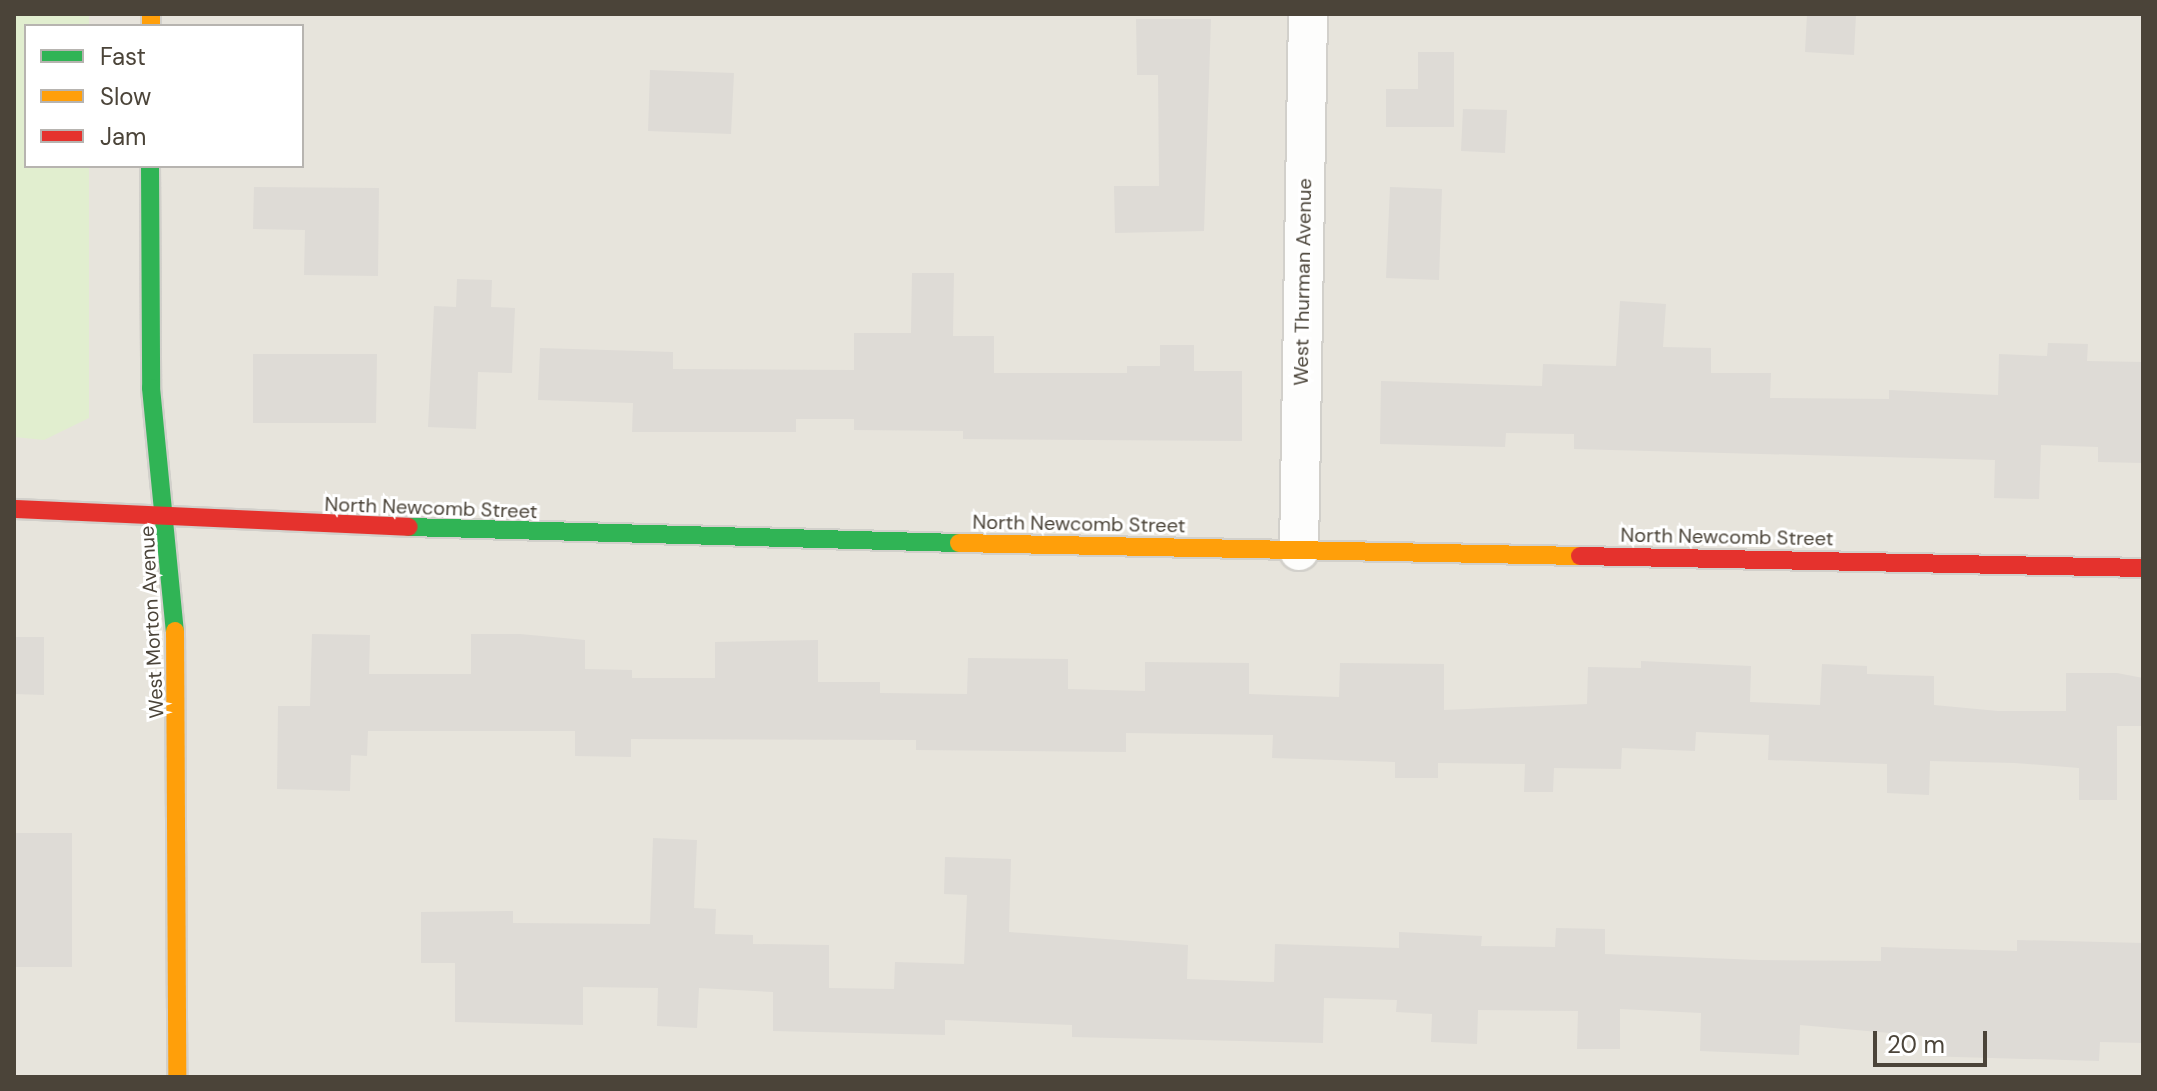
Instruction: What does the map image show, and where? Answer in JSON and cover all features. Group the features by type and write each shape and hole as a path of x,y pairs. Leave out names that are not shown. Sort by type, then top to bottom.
{"main road":[{"name":"West Morton Avenue","path":"150,168 151,388 169,519 180,714 177,1077"},
{"name":"North Newcomb Street","path":"14,509 169,519 1299,551 2143,568"}],"street":[{"name":"West Thurman Avenue","path":"1299,551 1308,14"}],"shaded area":[{"path":"14,14 2143,14 2143,1077 14,1077"}],"green space":[{"path":"14,14 89,14 89,24 24,24 24,168 89,168 89,418 44,440 14,437"}],"building":[{"path":"1807,14 1856,14 1854,55 1805,52"},
{"path":"1136,19 1211,19 1204,231 1115,233 1114,186 1159,186 1158,75 1137,75"},
{"path":"1418,52 1454,52 1454,127 1386,127 1386,89 1418,89"},
{"path":"650,70 734,73 731,134 648,131"},
{"path":"1463,109 1507,110 1505,153 1461,151"},
{"path":"254,187 379,188 378,276 304,275 305,230 253,229"},
{"path":"1390,187 1442,189 1439,280 1386,278"},
{"path":"912,273 954,273 953,336 994,336 994,373 1127,373 1127,366 1160,366 1160,345 1194,345 1194,371 1242,371 1242,441 963,439 963,431 854,430 854,419 796,419 796,432 632,432 633,403 538,400 540,348 673,352 673,369 854,370 854,333 911,333"},
{"path":"457,279 492,280 491,307 515,308 512,373 478,372 476,429 428,427 434,306 456,307"},
{"path":"1620,301 1666,304 1663,347 1711,348 1711,373 1771,373 1770,398 1889,399 1889,390 1998,395 1999,354 2047,356 2048,343 2088,344 2087,361 2143,362 2143,463 2098,462 2098,447 2041,445 2039,499 1994,498 1995,460 1574,449 1574,434 1506,433 1505,447 1380,444 1381,381 1542,386 1543,364 1616,366"},
{"path":"253,354 377,354 376,423 253,423"},
{"path":"312,634 370,635 369,674 471,674 471,634 520,634 585,640 585,669 632,670 632,678 715,678 715,642 818,640 818,682 880,682 880,693 967,694 968,658 1068,659 1068,689 1145,691 1145,662 1249,663 1249,694 1339,697 1340,663 1444,664 1444,710 1587,704 1588,667 1641,668 1641,661 1751,666 1750,702 1820,705 1822,664 1867,666 1867,674 1934,676 1934,705 1998,711 2066,711 2066,673 2117,673 2143,678 2143,726 2117,726 2117,800 2079,800 2079,768 2015,763 1930,761 1929,795 1887,793 1887,764 1768,760 1769,735 1696,732 1695,751 1622,748 1621,769 1554,768 1553,792 1524,792 1525,764 1438,763 1438,778 1395,778 1395,762 1272,758 1273,735 1126,733 1126,752 916,750 916,740 631,739 631,757 575,756 575,731 368,731 367,756 351,755 350,791 277,789 278,706 310,706"},
{"path":"14,637 44,637 44,695 14,694"},
{"path":"16,833 72,833 72,967 16,967"},
{"path":"653,838 697,840 694,908 716,909 715,934 753,935 753,944 829,945 829,988 894,989 895,962 964,964 967,895 944,894 945,857 1011,859 1009,932 1188,945 1187,979 1274,982 1275,944 1399,948 1399,932 1482,936 1481,946 1555,947 1556,928 1605,929 1605,954 1759,960 1881,961 1881,947 2017,951 2017,940 2143,943 2143,1043 2100,1042 2099,1061 1922,1056 1923,1036 1800,1025 1799,1055 1700,1051 1701,1013 1620,1009 1620,1049 1577,1049 1578,1011 1478,1010 1477,1044 1431,1042 1432,1014 1396,1012 1397,1000 1324,998 1323,1043 1072,1037 1072,1025 945,1020 945,1035 773,1031 773,992 699,988 697,1028 657,1026 658,988 583,987 583,1025 455,1022 455,963 421,963 421,912 513,911 513,923 650,924"}],"traffic: fast":[{"path":"150,168 151,388 175,631"},
{"path":"409,527 959,543"}],"traffic: slow":[{"path":"151,14 151,24"},
{"path":"959,543 1580,556"},
{"path":"175,631 177,1077"}],"traffic: jam":[{"path":"14,509 409,527"},
{"path":"1580,556 2143,568"}]}
